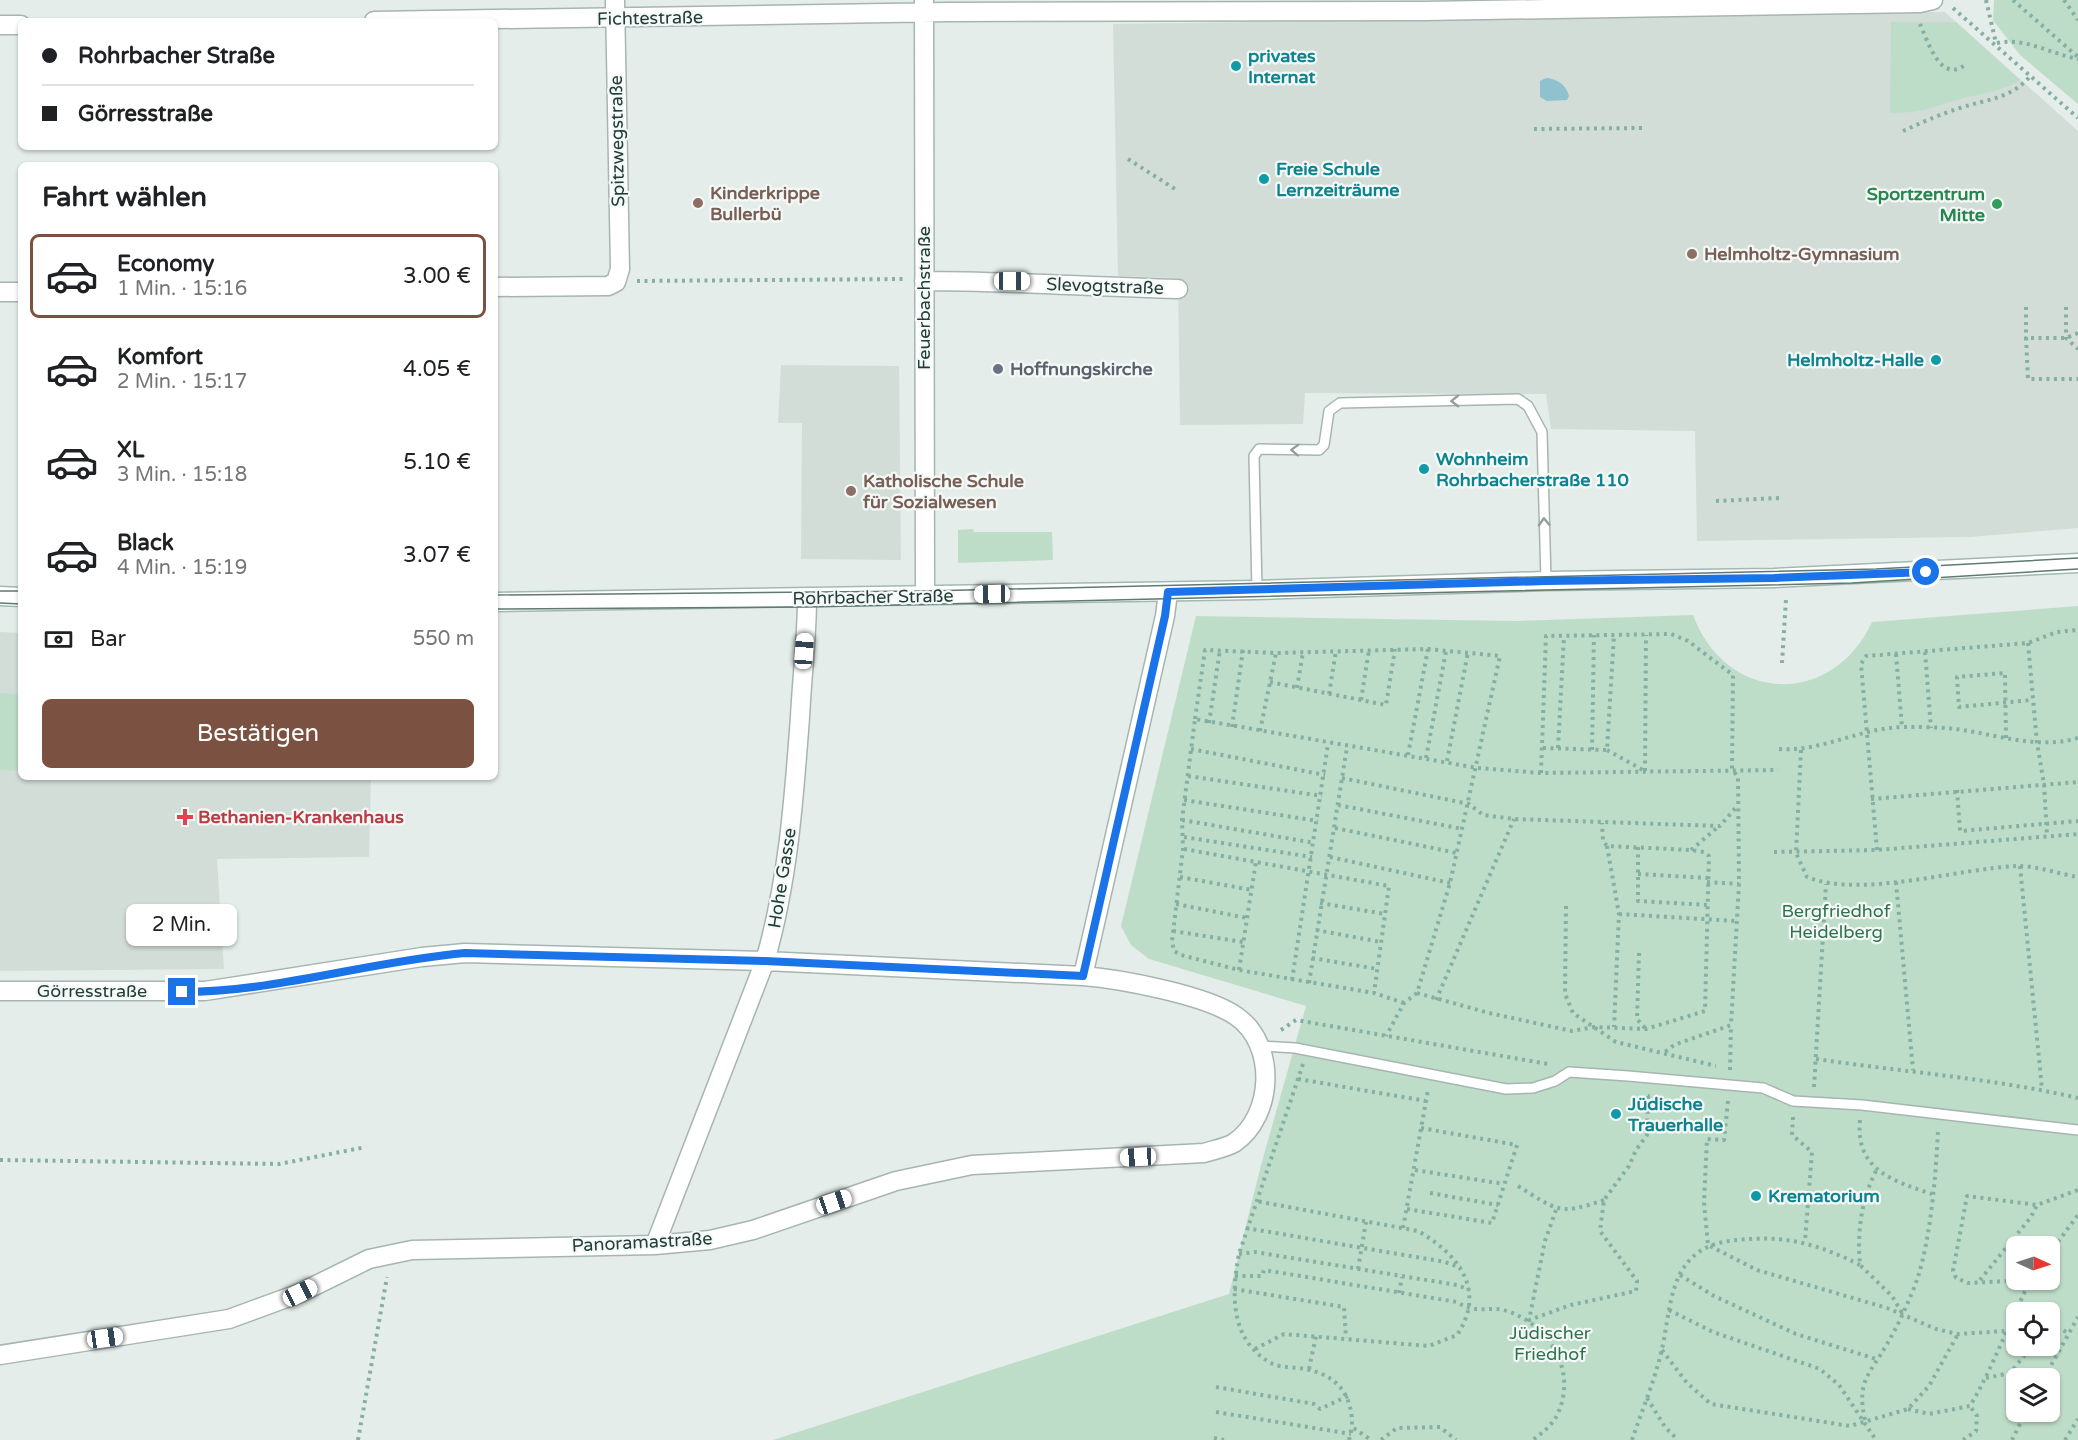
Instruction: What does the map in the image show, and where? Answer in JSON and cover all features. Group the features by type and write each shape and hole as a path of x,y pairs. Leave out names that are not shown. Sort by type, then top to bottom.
{"street":[{"name":"Spitzwegstraße","path":"615,0 620,269 616,282"},
{"name":"Fichtestraße","path":"498,20 615,19 925,6 1928,1"},
{"name":"Feuerbachstraße","path":"925,6 926,596"},
{"path":"0,25 18,25"},
{"name":"Slevogtstraße","path":"924,280 1028,281 1051,285 1178,289"},
{"path":"498,287 608,286 616,282"},
{"path":"0,292 18,292"},
{"name":"Rohrbacher Straße","path":"498,602 1168,592 1546,581 1787,577 2078,563"},
{"path":"1083,976 1163,628 1168,592"},
{"path":"0,596 18,597"},
{"name":"Hohe Gasse","path":"655,1245 765,961 786,867 795,782 807,598"},
{"name":"Görresstraße","path":"0,991 205,992 422,957 465,953 765,961 1083,976"},
{"name":"Panoramastraße","path":"0,1355 229,1319 300,1293 369,1259 412,1250 655,1245 710,1240 753,1230 896,1181 972,1165 1186,1155 1220,1149 1233,1143 1248,1130 1262,1104 1266,1075 1260,1046 1238,1017 1214,1005 1116,978 1083,976"}],"lane":[{"path":"1257,590 1254,456 1259,448 1319,450 1324,445 1329,411 1340,403 1518,399 1528,406 1542,432 1546,581"},
{"path":"1260,1046 1307,1050 1506,1089 1533,1088 1555,1081 1569,1072 1628,1076 1763,1088 1793,1101 1862,1105 2078,1130"}],"path":[{"path":"1986,0 1996,44"},
{"path":"2013,0 2078,58"},
{"path":"2064,0 2078,20"},
{"path":"1966,64 1960,69 1948,69 1938,63 1919,23 1928,1 1953,8 2078,118"},
{"path":"1996,44 2007,41 2031,44 2061,56 2078,58"},
{"path":"1903,131 1960,107 2006,96 2021,87 2031,75"},
{"path":"1534,129 1642,128"},
{"path":"1128,159 1175,189"},
{"path":"616,282 924,280"},
{"path":"2025,307 2028,379 2078,379"},
{"path":"2066,307 2066,338 2078,349"},
{"path":"2026,338 2066,338 2078,333"},
{"path":"1716,501 1779,498"},
{"path":"1782,663 1787,577"},
{"path":"1877,850 1861,664 1866,656 2028,644 2057,632 2078,630"},
{"path":"1541,773 1546,636 1671,634 1688,641 1733,675 1732,769 1738,777 1738,884 1729,1084 1724,1140 1707,1139 1704,1203 1708,1245"},
{"path":"1592,750 1594,635"},
{"path":"1607,750 1614,635"},
{"path":"1645,771 1646,635"},
{"path":"1558,748 1564,636"},
{"path":"2028,644 2032,700 2044,784 2047,836"},
{"path":"1408,755 1428,649"},
{"path":"1386,1036 1404,1003 1417,993 1450,883 1478,768 1500,656 1428,649 1276,653 1205,650 1184,800 1182,820 1184,837 1173,931 1174,951 1181,955 1239,970 1374,993 1404,1003"},
{"path":"1209,723 1220,650"},
{"path":"1232,728 1243,650"},
{"path":"1361,700 1369,650"},
{"path":"1270,682 1386,705 1395,650"},
{"path":"1329,694 1336,651"},
{"path":"1426,758 1446,651"},
{"path":"1297,688 1303,652"},
{"path":"1447,761 1468,652"},
{"path":"1925,652 1931,728"},
{"path":"1260,731 1276,653"},
{"path":"1896,654 1902,727"},
{"path":"2006,738 2007,702 2005,673 1957,677 1959,707 2007,702 2032,700"},
{"path":"1195,719 1232,728 1447,761 1478,768 1541,773 1778,770"},
{"path":"1779,749 1801,750 1867,731 1902,727 1954,729 2037,743 2065,742 2078,738"},
{"path":"1292,980 1329,744"},
{"path":"1308,982 1347,747"},
{"path":"1191,748 1325,775"},
{"path":"1543,748 1607,750 1645,771"},
{"path":"1801,750 1796,853 1807,876 1826,884 1896,882 2020,866 2078,877"},
{"path":"1188,776 1322,796"},
{"path":"1342,778 1469,804 1483,815 1514,819 1720,826"},
{"path":"1871,799 1957,790 2078,782"},
{"path":"1957,790 1960,831 2078,821"},
{"path":"1184,800 1318,821"},
{"path":"1338,805 1463,829"},
{"path":"1691,850 1720,826 1738,805"},
{"path":"1436,1000 1514,819"},
{"path":"1182,820 1315,843"},
{"path":"1602,823 1603,841 1607,846 1619,914 1614,1027"},
{"path":"1335,828 1456,853"},
{"path":"1774,852 1877,850 2078,834"},
{"path":"1184,837 1312,857"},
{"path":"1417,993 1436,1000 1572,1031 1594,1027 1646,1029 1705,1011 1708,856 1704,852 1691,850 1607,846"},
{"path":"1638,847 1638,901 1708,904"},
{"path":"1183,849 1389,886 1374,993"},
{"path":"1330,857 1450,883"},
{"path":"1239,970 1257,861"},
{"path":"2020,866 2042,1089"},
{"path":"1638,874 1738,884"},
{"path":"1180,877 1252,890"},
{"path":"1896,882 1913,1070"},
{"path":"1813,1101 1826,884"},
{"path":"1320,903 1385,914"},
{"path":"1176,904 1247,918"},
{"path":"1566,906 1565,994 1573,1013 1616,1042 1714,1064 1729,1084"},
{"path":"1619,914 1736,921"},
{"path":"1316,930 1382,942"},
{"path":"1173,931 1243,942"},
{"path":"1639,953 1637,1020 1646,1029"},
{"path":"1312,958 1378,969"},
{"path":"1302,1021 1546,1063 1569,1072"},
{"path":"1665,1052 1674,1045 1731,1026"},
{"path":"1307,1050 1246,1228 1239,1254 1234,1289 1237,1316 1246,1343 1275,1365 1309,1369 1341,1388 1348,1396 1352,1409 1349,1440"},
{"path":"1816,1059 1913,1070 2042,1089 2078,1098"},
{"path":"1529,1320 1571,1305 1636,1291 1637,1281 1600,1231 1604,1200 1629,1166 1636,1150 1647,1135 1648,1096 1633,1095 1628,1076"},
{"path":"1298,1079 1426,1101 1403,1228"},
{"path":"1793,1101 1792,1135 1812,1152 1805,1241"},
{"path":"1862,1105 1861,1139 1869,1162 1876,1171 1932,1194"},
{"path":"1865,1420 1862,1406 1866,1375 1886,1347 1917,1278 1932,1194 1939,1113"},
{"path":"1407,1209 1492,1223 1517,1145 1421,1128"},
{"path":"0,1160 279,1164 366,1148"},
{"path":"1415,1170 1504,1184"},
{"path":"1860,1265 1860,1222 1869,1184 1876,1171"},
{"path":"1518,1186 1556,1210 1582,1208 1604,1200"},
{"path":"2006,1280 1960,1281 1953,1271 1967,1196 2037,1204 2078,1190"},
{"path":"1430,1193 1498,1205"},
{"path":"1255,1349 1284,1334 1429,1346 1457,1335 1469,1310 1470,1290 1462,1268 1439,1243 1418,1231 1256,1201"},
{"path":"1980,1281 2031,1217 2037,1204"},
{"path":"1529,1320 1545,1241 1556,1210"},
{"path":"2060,1239 2078,1215"},
{"path":"1358,1269 1366,1222"},
{"path":"1246,1228 1362,1250 1445,1262 1462,1268"},
{"path":"1632,1440 1662,1349 1669,1310 1680,1275 1693,1256 1708,1245 1771,1237 1805,1241 1860,1265 1892,1296 1902,1314"},
{"path":"1708,1245 1757,1270 1902,1314 1936,1329 1958,1334 2004,1331"},
{"path":"1239,1254 1255,1252 1470,1290"},
{"path":"358,1440 386,1288 388,1255"},
{"path":"1235,1276 1263,1276 1264,1270 1457,1302 1469,1310 1508,1311 1529,1320 1545,1335 1558,1353 1564,1371 1563,1396 1558,1413 1551,1425 1533,1440"},
{"path":"1680,1275 1714,1296 1796,1334 1876,1359"},
{"path":"1400,1293 1402,1277"},
{"path":"1234,1289 1344,1307 1346,1338"},
{"path":"1662,1349 1687,1383 1711,1404 1850,1426 1908,1409 1929,1414 1970,1406 1986,1378 2004,1331 2026,1290"},
{"path":"1669,1310 1713,1332 1820,1369 1839,1385 1865,1420 1876,1440"},
{"path":"2050,1368 2078,1317"},
{"path":"2060,1329 2069,1333"},
{"path":"1908,1409 1929,1386 1958,1334"},
{"path":"1309,1369 1316,1336"},
{"path":"1986,1378 2010,1372 2024,1356"},
{"path":"1216,1388 1314,1404 1320,1409 1348,1396"},
{"path":"1647,1397 1665,1427 1678,1440"},
{"path":"1963,1440 1976,1431 1977,1416 1970,1406"},
{"path":"1216,1412 1351,1434"},
{"path":"2065,1440 2078,1419"},
{"path":"2012,1440 2021,1422"},
{"path":"1352,1427 1371,1440"},
{"path":"1381,1440 1397,1428 1440,1427 1456,1440"},
{"path":"1214,1438 1224,1440"}],"shaded area":[{"name":"Helmholtz-Gymnasium","path":"1945,12 2078,131 2078,528 1970,537 1697,541 1695,431 1551,429 1546,394 1305,393 1303,424 1180,425 1178,278 1118,276 1113,24"},
{"name":"Katholische Schule für Sozialwesen","path":"781,365 899,366 901,560 801,559 802,423 778,423"},
{"name":"Bethanien-Krankenhaus","path":"0,632 18,633 18,780 371,780 369,857 217,859 224,969 0,971"}],"green space":[{"path":"1994,0 2078,0 2078,104 2020,55 1993,20"},
{"path":"1891,22 1956,22 2020,80 1995,91 1930,108 1890,113"},
{"path":"973,529 974,532 1052,532 1053,560 958,563 958,530"},
{"name":"Bergfriedhof Heidelberg","path":"2078,606 2078,1440 773,1440 1229,1294 1261,1165 1306,1006 1149,959 1131,945 1121,926 1196,616 1515,621 1693,615 1709,644 1729,666 1754,679 1780,684 1806,681 1832,670 1854,650 1872,622"},
{"path":"0,693 18,695 18,771 0,770"}],"water":[{"path":"1546,78 1558,81 1564,86 1569,96 1567,100 1547,101 1540,97 1540,81"}],"tram line":[{"path":"498,595 926,591 1876,569 2078,558"},
{"path":"498,609 807,607 1852,583 2078,569"},
{"path":"0,591 18,591"},
{"path":"0,603 18,604"}],"place":[{"name":"privates Internat","path":"1236,66"},
{"name":"Freie Schule Lernzeiträume","path":"1264,179"},
{"name":"Kinderkrippe Bullerbü","path":"698,203"},
{"name":"Sportzentrum Mitte","path":"1997,204"},
{"name":"Helmholtz-Gymnasium","path":"1692,254"},
{"name":"Helmholtz-Halle","path":"1936,360"},
{"name":"Hoffnungskirche","path":"998,369"},
{"name":"Wohnheim Rohrbacherstraße 110","path":"1424,469"},
{"name":"Katholische Schule für Sozialwesen","path":"851,491"},
{"name":"Bethanien-Krankenhaus","path":"185,817"},
{"name":"Jüdische Trauerhalle","path":"1616,1114"},
{"name":"Krematorium","path":"1756,1196"}],"route":[{"path":"182,992 237,988 422,957 465,953 765,961 1083,976 1165,616 1168,592 1546,581 1854,576 1926,572"}],"park label":[{"name":"Jüdischer Friedhof","path":"1550,1343"}]}
